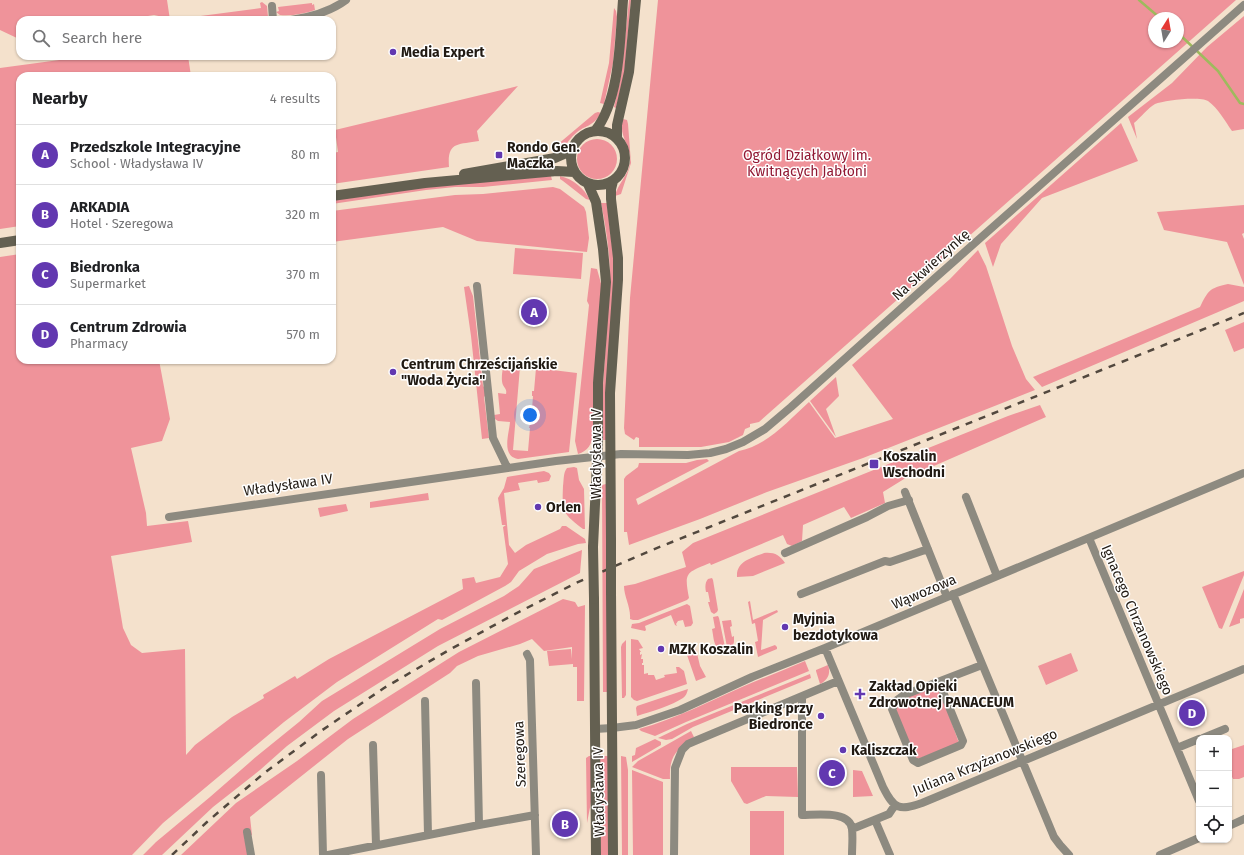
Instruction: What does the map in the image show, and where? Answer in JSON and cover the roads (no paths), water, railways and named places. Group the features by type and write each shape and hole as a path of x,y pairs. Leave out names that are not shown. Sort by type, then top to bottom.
{"main road":[{"path":"595,131 602,122 607,110 616,74 623,0"},
{"path":"617,139 617,125 622,110 629,72 636,0"},
{"path":"595,131 607,133 617,139 624,150 625,161 622,170 613,181 601,185 588,184 580,179 574,172 571,164 571,151 580,138 587,133 595,131"},
{"path":"425,182 456,175 555,158 571,151"},
{"path":"336,195 425,182 557,171 574,172"},
{"name":"Władysława IV","path":"613,181 611,199 617,252 618,280 611,387 613,855"},
{"name":"Władysława IV","path":"588,184 596,202 606,274 598,383 597,456 593,547 596,855"},
{"path":"0,243 16,241"}],"street":[{"path":"310,16 325,12 338,6 346,0"},
{"name":"Na Skwierzynkę","path":"597,456 688,455 710,453 726,449 743,442 765,429 1244,5"},
{"path":"272,6 273,16"},
{"path":"476,286 493,438 507,467"},
{"name":"Władysława IV","path":"169,517 507,467 597,456"},
{"name":"Wąwozowa","path":"612,728 636,725 698,703 752,677 1244,473"},
{"path":"905,492 928,549 982,665 1054,837 1069,855"},
{"path":"966,497 997,576"},
{"path":"785,553 888,506 909,500"},
{"name":"Ignacego Chrzanowskiego","path":"1088,538 1196,794"},
{"path":"801,594 885,561 890,562 928,549"},
{"path":"825,648 883,787 895,806 889,814 852,829"},
{"name":"Szeregowa","path":"528,654 530,660 536,855"},
{"path":"939,682 963,741 961,745 918,762 913,760 892,708 897,700 904,695 982,665"},
{"name":"Juliana Krzyżanowskiego","path":"895,806 905,807 917,804 1244,669"},
{"path":"674,855 675,768 677,758 682,750 688,744 838,681"},
{"path":"476,683 479,825"},
{"path":"802,696 802,815 837,815 843,817 851,824 852,855"},
{"path":"425,701 428,835"},
{"name":"Władysława IV","path":"595,729 612,728"},
{"path":"1211,735 1226,729"},
{"path":"1177,748 1196,740"},
{"path":"373,745 376,845"},
{"path":"321,775 323,855"},
{"path":"328,855 535,815"},
{"path":"1232,825 1244,819"},
{"path":"875,820 890,855"},
{"path":"247,832 252,855"},
{"path":"1160,855 1196,839"}],"waterway":[{"path":"1139,0 1153,12"},
{"path":"1184,39 1218,71 1240,103 1244,104"}],"railway":[{"path":"172,855 207,822 263,774 321,731 384,688 511,616 576,583 652,550 1244,313"}],"place":[{"name":"Media Expert","path":"393,52"},
{"name":"Rondo Gen. Maczka","path":"499,155"},
{"name":"Przedszkole Integracyjne","path":"534,312"},
{"name":"Centrum Chrześcijańskie \"Woda Życia\"","path":"393,372"},
{"name":"Koszalin Wschodni","path":"874,464"},
{"name":"Orlen","path":"538,507"},
{"name":"Myjnia bezdotykowa","path":"785,627"},
{"name":"MZK Koszalin","path":"661,649"},
{"name":"Zakład Opieki Zdrowotnej PANACEUM","path":"860,694"},
{"name":"Centrum Zdrowia","path":"1192,713"},
{"name":"Parking przy Biedronce","path":"821,716"},
{"name":"Kaliszczak","path":"843,750"},
{"name":"Biedronka","path":"832,773"},
{"name":"ARKADIA","path":"565,824"}],"park label":[{"name":"Ogród Działkowy im. Kwitnących Jabłoni","path":"807,164"}]}
